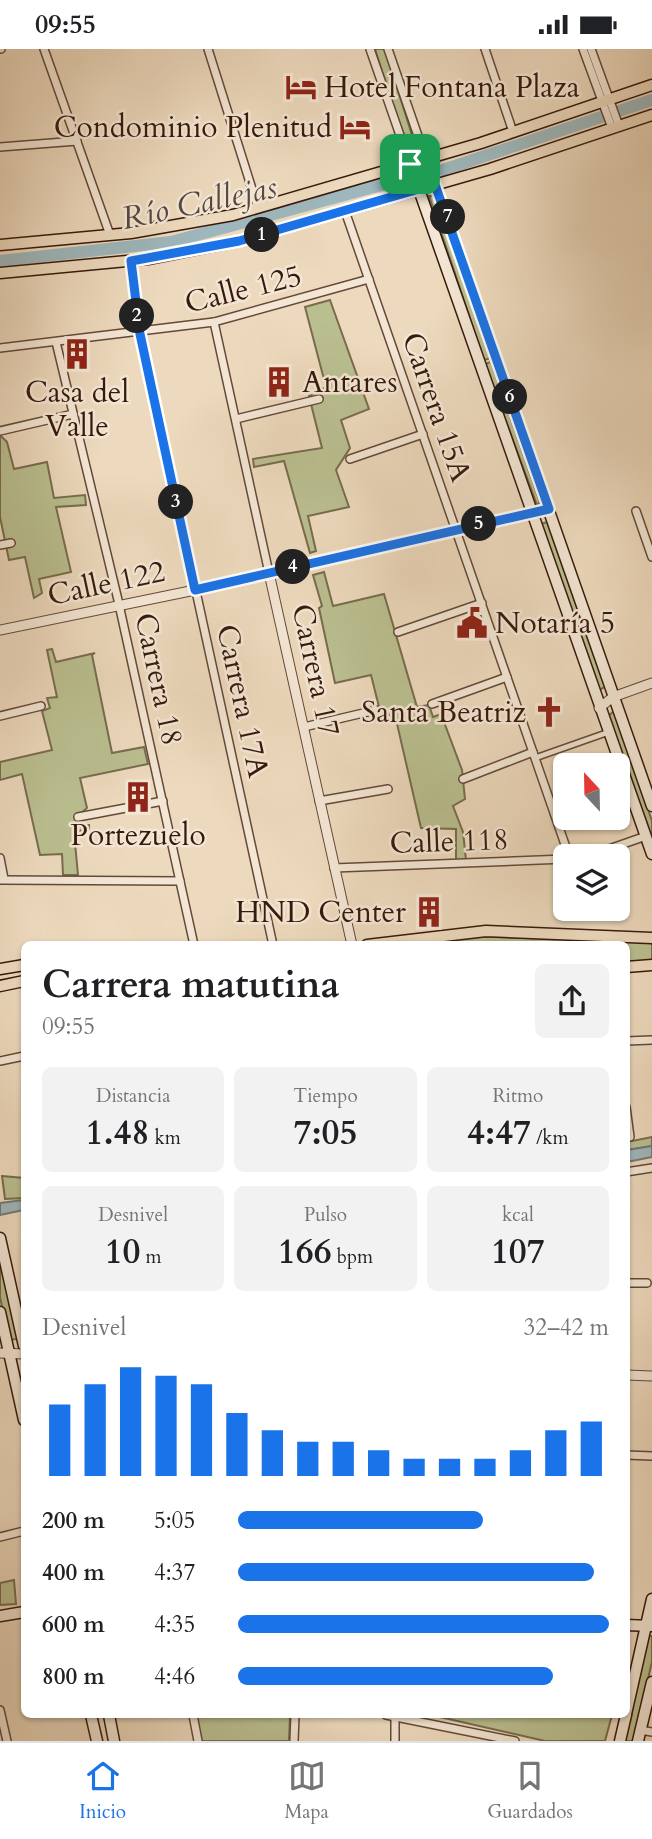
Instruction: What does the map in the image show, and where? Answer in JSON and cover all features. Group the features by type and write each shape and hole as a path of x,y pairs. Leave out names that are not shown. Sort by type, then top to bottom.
{"main road":[{"path":"1,246 183,225 258,208 607,104 652,85"},
{"path":"2,272 131,261 239,241 436,184 614,123 652,115"},
{"path":"426,159 652,806"},
{"path":"410,164 652,854"},
{"path":"401,941 486,931 652,938"},
{"path":"630,967 652,965"},
{"path":"0,969 21,966"},
{"path":"0,986 21,982"},
{"path":"0,1238 21,1332"},
{"path":"0,1312 5,1353 21,1409"},
{"path":"630,1700 650,1622 652,1599"},
{"path":"0,1616 21,1612"},
{"path":"630,1618 650,1622"},
{"path":"630,1624 650,1622"},
{"path":"643,1734 652,1682"},
{"path":"92,1718 97,1741"},
{"path":"110,1718 114,1741"},
{"path":"620,1741 625,1718"}],"street":[{"path":"44,49 110,235"},
{"path":"208,49 258,208"},
{"path":"370,49 410,164"},
{"path":"388,49 426,159"},
{"path":"485,49 513,132"},
{"path":"583,49 614,123"},
{"path":"591,49 607,104"},
{"path":"0,147 77,141"},
{"name":"Carrera 15A","path":"345,211 563,844"},
{"name":"Carrera 17A","path":"131,261 140,334 272,941"},
{"name":"Calle 125","path":"0,348 140,334 214,322 369,279"},
{"name":"Carrera 17","path":"214,322 351,941"},
{"name":"Carrera 18","path":"56,342 119,604 193,941"},
{"path":"236,419 319,399"},
{"path":"1,431 73,414"},
{"path":"350,459 423,435"},
{"name":"Calle 122","path":"0,630 195,590 549,509"},
{"path":"636,511 652,557"},
{"path":"0,545 11,543"},
{"path":"398,632 482,604"},
{"path":"432,703 507,677"},
{"path":"599,708 613,697 652,683"},
{"path":"0,716 41,706"},
{"path":"303,727 376,710"},
{"path":"463,779 608,732"},
{"path":"319,801 388,789"},
{"path":"78,817 163,801"},
{"path":"623,844 646,836"},
{"path":"0,858 2,880 180,881"},
{"name":"Calle 118","path":"334,868 553,858"},
{"path":"630,1041 652,1040"},
{"path":"0,1061 21,1057"},
{"path":"630,1171 652,1168"},
{"path":"630,1283 647,1283"},
{"path":"630,1375 652,1376"},
{"path":"630,1455 652,1456"},
{"path":"0,1537 21,1532"},
{"path":"0,1710 7,1741"},
{"path":"194,1718 198,1741"},
{"path":"294,1741 295,1718"},
{"path":"394,1741 395,1718"},
{"path":"409,1718 515,1741"}],"green space":[{"path":"375,49 385,49 416,148 407,151"},
{"path":"429,196 434,196 491,358 484,360"},
{"path":"330,300 369,409 341,420 350,448 336,470 349,507 308,516 316,551 310,553 284,461 254,467 253,459 322,448 309,396 326,387 305,307"},
{"path":"493,361 541,501 537,505 485,364"},
{"path":"0,435 7,442 14,469 47,462 54,498 85,495 86,505 56,507 71,572 39,579 42,593 34,598 25,557 9,560 0,517"},
{"path":"547,522 605,687 597,691 541,524"},
{"path":"324,572 333,606 384,594 417,707 429,705 433,717 441,714 462,770 465,799 453,806 463,832 466,860 456,860 456,829 421,828 395,715 381,715 371,675 335,683 319,608 322,606 313,575"},
{"path":"52,649 56,662 95,653 92,655 112,753 144,747 148,764 80,778 87,808 78,816 78,826 89,825 89,829 74,832 78,875 63,875 62,854 40,855 22,774 0,780 0,762 52,750 42,711 50,708 47,698 57,697 47,650"},
{"path":"614,711 629,753 619,753 606,718"},
{"path":"630,757 652,821 652,844 630,784"},
{"path":"464,936 621,941 426,941"},
{"path":"630,941 652,942 652,961 630,964"},
{"path":"652,1137 652,1146 630,1150 630,1141"},
{"path":"2,1176 21,1178 21,1198 5,1199"},
{"path":"0,1254 18,1339 9,1340 0,1297"},
{"path":"14,1580 16,1604 0,1605 0,1583"},
{"path":"649,1636 652,1636 652,1662 633,1741 624,1741"},
{"path":"196,1718 290,1718 289,1741 201,1741"},
{"path":"444,1718 611,1718 605,1741 545,1741"}],"water":[{"path":"652,1146 652,1157 630,1161 630,1150"},
{"path":"21,1200 21,1211 0,1215 0,1203"}],"waterway":[{"name":"Río Callejas","path":"443,170 652,100"},
{"name":"Río Callejas","path":"0,261 171,242 407,178"}],"place":[{"name":"Hotel Fontana Plaza","path":"301,87"},
{"name":"Condominio Plenitud","path":"355,127"},
{"name":"Casa del Valle","path":"77,354"},
{"name":"Antares","path":"279,382"},
{"name":"Notaría 5","path":"472,623"},
{"name":"Santa Beatriz","path":"549,712"},
{"name":"Portezuelo","path":"138,797"},
{"name":"HND Center","path":"429,912"}],"route":[{"path":"426,159 549,509 195,590 140,334 131,261 239,241 419,189 410,164 426,159"}]}
